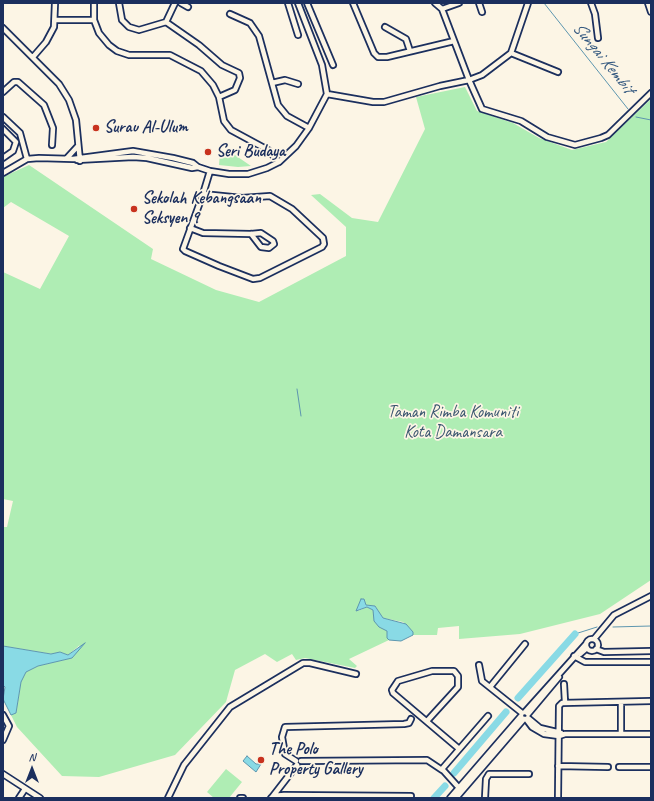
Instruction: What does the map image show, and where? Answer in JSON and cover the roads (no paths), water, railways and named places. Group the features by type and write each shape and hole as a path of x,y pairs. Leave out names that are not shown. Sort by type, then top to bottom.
{"street":[{"path":"33,57 51,35 56,20 55,3"},
{"path":"94,3 94,20 99,33 109,45 117,51 129,55 170,56 179,58 201,70 212,84 219,97 224,121 231,130 268,150 279,162"},
{"path":"119,3 122,20 129,27 139,30 166,22 175,3"},
{"path":"181,3 188,7"},
{"path":"288,3 298,35"},
{"path":"80,159 90,156 133,151 193,163 198,167 210,171 229,174 248,174 267,168 279,162 296,146 309,128 329,94 322,65 298,3"},
{"path":"307,3 333,66"},
{"path":"353,3 376,55 387,57 454,41"},
{"path":"435,3 442,9 469,80 482,109 514,119 547,137 575,145 608,135 651,93"},
{"path":"442,9 460,3"},
{"path":"479,3 482,12"},
{"path":"329,94 373,102 384,102 440,86 469,80 482,75 511,53 528,3"},
{"path":"591,3 596,14 598,38"},
{"path":"648,3 651,12"},
{"path":"230,14 250,23 259,36 278,105 287,116 309,128"},
{"path":"56,20 94,20"},
{"path":"166,22 199,45 222,65 239,73 240,78 235,90 219,97"},
{"path":"385,27 406,39 410,52"},
{"path":"3,28 59,84 69,100 76,120 80,159"},
{"path":"511,53 558,72"},
{"path":"272,83 285,80 298,84"},
{"path":"3,92 14,82 18,82 44,105 53,128 52,145"},
{"path":"3,117 20,133 27,159"},
{"path":"3,129 16,142 13,151 3,158"},
{"path":"78,146 84,154 90,156"},
{"path":"67,158 78,146"},
{"path":"3,173 27,159 133,157 173,160"},
{"path":"203,194 242,198 270,196 292,209 323,238 324,244 322,247 265,276 253,278 185,251 183,245 203,194 210,171"},
{"path":"190,228 203,233 261,233 274,240 274,244 269,248 261,247 251,234"},
{"path":"450,798 460,790 575,657 587,646 588,640 594,639 614,615 651,596"},
{"path":"594,639 598,643 596,649"},
{"path":"490,687 525,644"},
{"path":"587,646 591,650 596,649 604,652 651,651"},
{"path":"575,657 585,662 651,662"},
{"path":"168,798 184,765 230,707 303,663 310,663 356,674"},
{"path":"478,665 480,678 540,728 559,734 651,734"},
{"path":"427,721 458,687 458,676 454,672 432,672 398,681 392,686 393,693 458,748"},
{"path":"564,684 565,702"},
{"path":"558,798 559,706 565,702 651,701"},
{"path":"621,702 621,734"},
{"path":"3,715 7,722 3,740"},
{"path":"442,770 458,748 488,716"},
{"path":"411,719 409,723 404,724 285,726 282,737 285,754 298,763 427,760 442,770 460,790"},
{"path":"3,725 7,722"},
{"path":"272,797 298,763"},
{"path":"558,766 608,767"},
{"path":"619,767 651,767"},
{"path":"3,774 40,798"},
{"path":"485,798 486,779 489,774 529,774"},
{"path":"19,798 25,789"},
{"path":"456,798 460,790"},
{"path":"272,797 411,796"}],"water":[{"path":"361,599 364,599 366,605 375,606 383,618 406,624 413,632 413,635 401,641 389,640 387,638 387,631 379,627 374,621 373,610 367,607 356,611"},
{"path":"85,643 72,658 38,666 26,672 21,682 16,713 11,715 3,699 5,687 3,685 3,646 51,654 60,652 68,655"},
{"path":"247,756 256,764 261,764 256,772 243,761"}],"waterway":[{"name":"Sungai Kembit","path":"544,3 628,109"},
{"name":"Sungai Kembit","path":"636,117 651,120"},
{"path":"297,389 301,416"},
{"path":"613,627 651,626"},
{"path":"575,634 597,627"},
{"path":"518,698 575,634"},
{"path":"454,773 506,712"},
{"path":"434,798 445,786"}],"place":[{"name":"Surau Al-Ulum","path":"96,128"},
{"name":"Seri Budaya","path":"208,152"},
{"name":"Sekolah Kebangsaan Seksyen 9","path":"134,209"},
{"name":"The Polo Property Gallery","path":"261,760"}],"park label":[{"name":"Taman Rimba Komuniti Kota Damansara","path":"453,423"}]}
